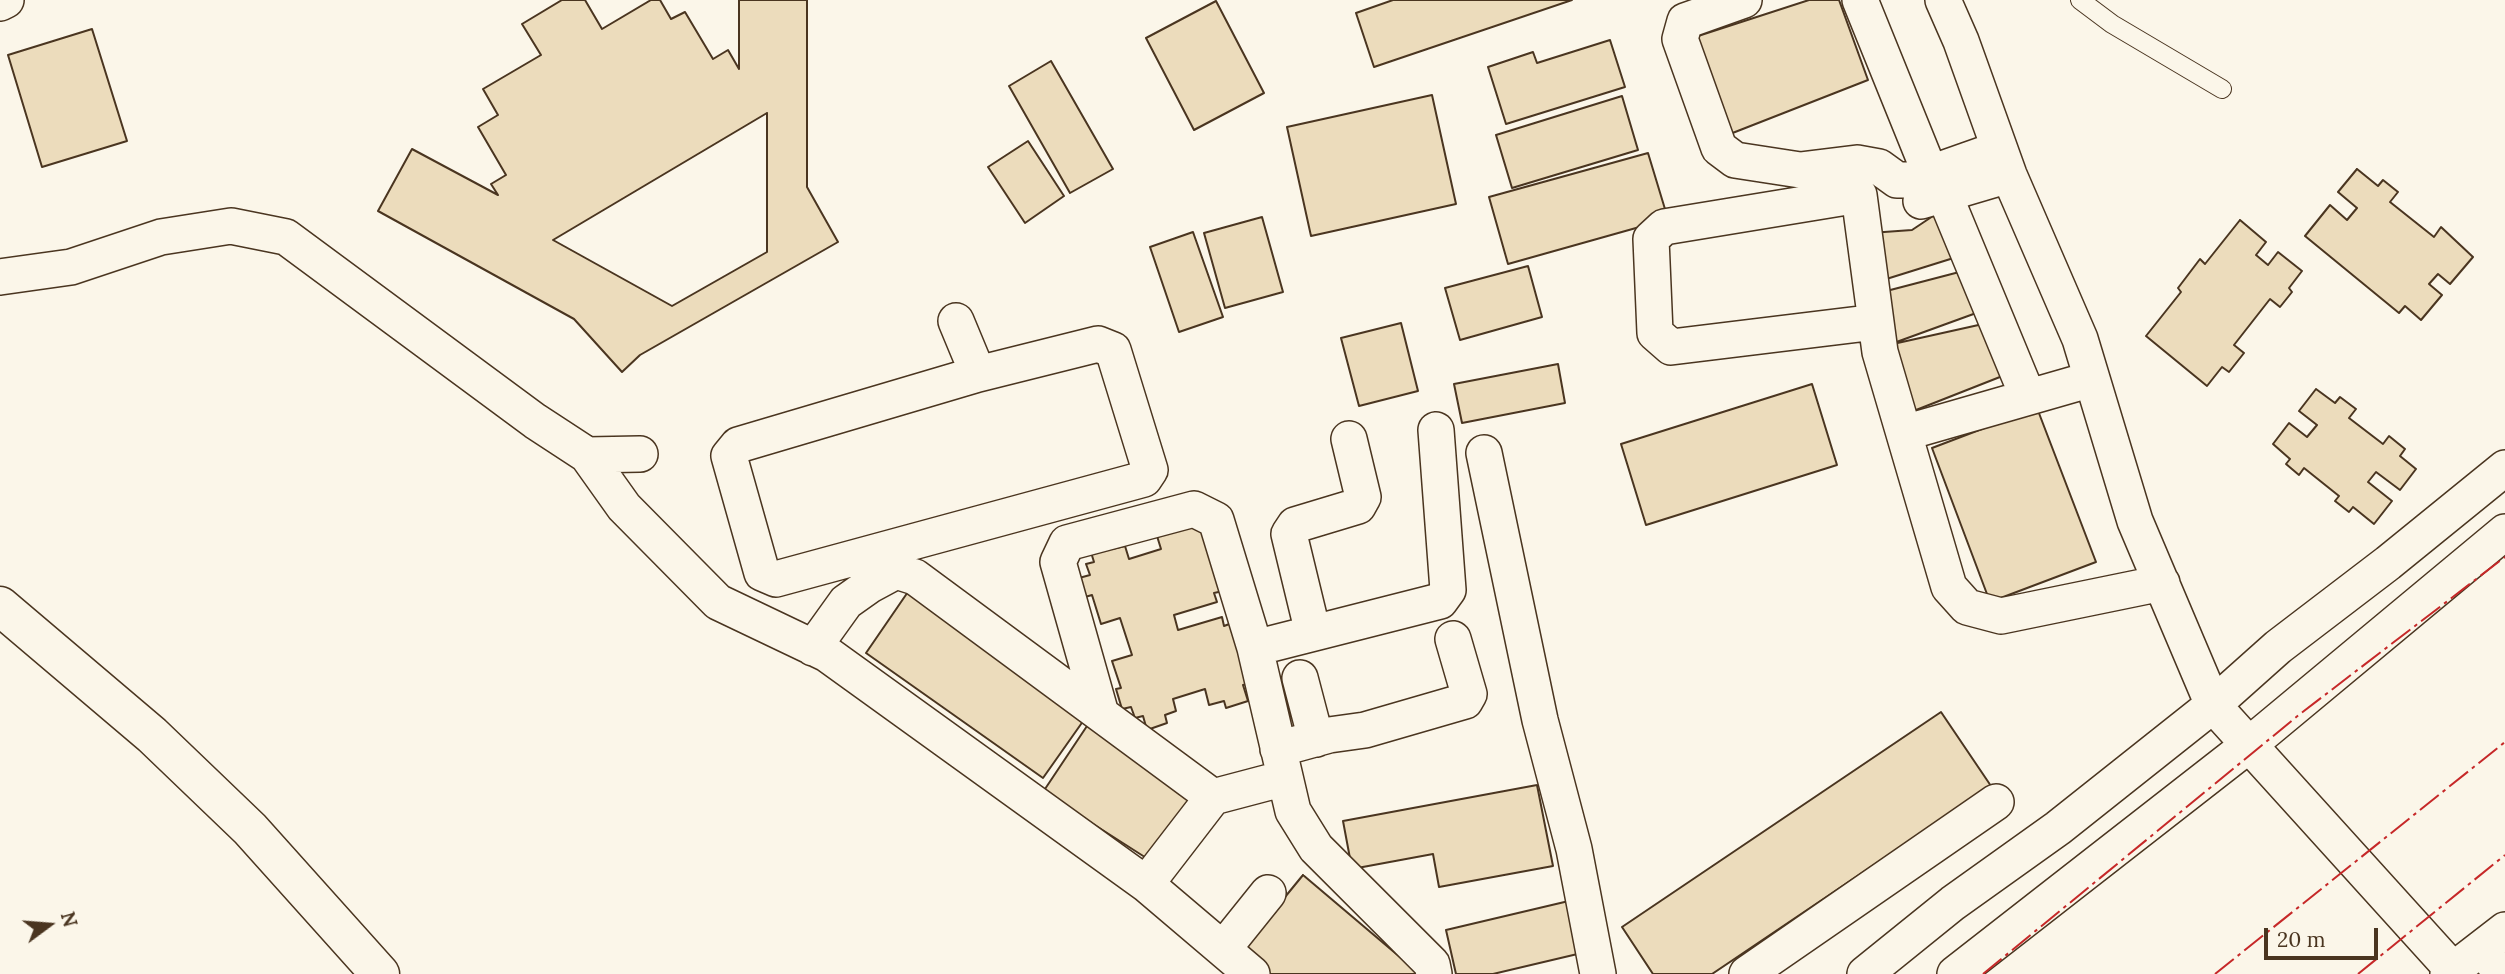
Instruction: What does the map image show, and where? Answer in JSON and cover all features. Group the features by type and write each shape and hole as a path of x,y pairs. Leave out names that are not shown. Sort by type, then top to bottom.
{"street":[{"path":"0,3 6,0"},
{"path":"1744,0 1685,21 1680,38 1719,148 1735,160 1800,170 1857,163 1879,167 1897,180 1937,184"},
{"path":"1860,0 2028,397"},
{"path":"1943,0 1961,41 2004,162 2080,339 2136,521 2213,705 2450,972 2496,951"},
{"path":"1876,322 1671,347 1655,333 1651,239 1664,227 1859,194 1918,201 1937,184 2004,162"},
{"path":"1859,194 1880,352 1949,587 1967,607 2001,616 2162,583"},
{"path":"0,277 71,267 161,237 231,226 286,237 535,421 587,455 624,507 718,602 827,654 1146,884 1252,974"},
{"path":"956,321 978,374"},
{"path":"1098,344 1113,350 1150,470 1144,479 776,579 762,573 729,456 738,444 978,374 1098,344"},
{"path":"1904,433 2092,379"},
{"path":"1255,648 1440,601 1448,590 1436,430"},
{"path":"1312,633 1289,534 1295,525 1358,506 1363,498 1349,439"},
{"path":"1484,453 1540,720 1574,849 1598,974"},
{"path":"587,455 640,454"},
{"path":"1865,974 1953,903 2058,828 2213,705 2278,647 2388,564 2505,468"},
{"path":"1101,714 1058,562 1067,543 1195,509 1216,520 1255,648 1293,811 1316,848 1432,964 1434,974"},
{"path":"1955,974 2250,744 2505,532"},
{"path":"813,648 846,602 870,584 895,572 915,577 1213,796"},
{"path":"0,606 152,735 250,829 380,974"},
{"path":"1146,884 1213,796 1282,763 1316,739 1365,730 1465,701 1469,694 1453,639"},
{"path":"1300,678 1316,739"},
{"path":"1748,974 1996,802"},
{"path":"1223,949 1268,893"}],"lane":[{"path":"2080,0 2112,24 2222,89"}],"building":[{"path":"562,0 585,0 602,29 651,0 660,0 671,19 685,12 713,59 728,50 739,69 739,0 807,0 807,187 838,242 640,355 622,372 574,319 378,211 412,149 498,195 491,184 506,175 478,127 498,115 483,89 541,55 522,24","holes":["767,113 767,252 672,306 553,240"]},
{"path":"1393,0 1572,0 1374,67 1356,13"},
{"path":"1809,0 1839,0 1868,80 1730,134 1695,37"},
{"path":"1216,1 1264,93 1194,130 1146,38"},
{"path":"92,29 127,141 42,167 8,55"},
{"path":"1610,40 1625,87 1506,124 1488,67 1533,52 1537,63"},
{"path":"1051,61 1113,169 1070,193 1009,86"},
{"path":"1432,95 1456,204 1311,236 1287,127"},
{"path":"1622,96 1638,150 1512,188 1496,135"},
{"path":"1028,141 1064,196 1025,223 988,167"},
{"path":"1648,153 1668,219 1508,264 1489,197"},
{"path":"2357,169 2378,186 2383,180 2398,192 2390,202 2434,237 2441,227 2473,257 2450,284 2438,274 2429,284 2442,295 2421,320 2405,306 2399,313 2305,236 2330,205 2347,220 2357,208 2338,192"},
{"path":"1942,210 1960,256 1880,281 1870,233 1912,230"},
{"path":"1262,217 1283,292 1225,308 1204,233"},
{"path":"2240,220 2266,242 2256,255 2268,265 2278,252 2302,271 2289,288 2292,292 2280,307 2270,299 2234,345 2244,353 2229,372 2222,367 2207,386 2146,336 2181,292 2178,288 2200,259 2205,264"},
{"path":"1193,232 1223,317 1179,332 1150,247"},
{"path":"1528,266 1542,317 1460,340 1445,288"},
{"path":"1967,270 1979,312 1891,344 1875,294"},
{"path":"1401,323 1418,391 1359,406 1341,338"},
{"path":"1983,324 2005,375 1911,412 1893,344"},
{"path":"1558,364 1565,403 1462,423 1454,384"},
{"path":"1812,384 1837,465 1646,525 1621,444"},
{"path":"2316,389 2335,403 2340,397 2356,409 2349,418 2383,444 2389,436 2405,449 2400,456 2416,469 2400,490 2376,472 2368,482 2392,501 2374,524 2353,507 2349,512 2335,501 2339,496 2304,468 2299,475 2286,464 2290,459 2273,444 2289,423 2307,437 2317,425 2299,411"},
{"path":"2037,408 2096,562 1990,602 1932,448"},
{"path":"1193,519 1196,530 1202,529 1223,591 1214,593 1217,602 1174,615 1178,630 1222,617 1224,626 1232,623 1251,683 1243,685 1248,701 1226,708 1224,701 1209,705 1205,689 1173,699 1176,711 1165,715 1167,723 1147,730 1143,716 1135,718 1131,707 1122,709 1116,689 1121,688 1112,661 1132,655 1120,618 1101,624 1092,595 1085,597 1079,578 1090,575 1086,564 1094,562 1090,549 1110,544 1112,549 1125,546 1129,559 1161,549 1157,536"},
{"path":"912,586 1086,717 1043,778 866,653"},
{"path":"1941,712 1991,786 1712,974 1653,974 1622,927"},
{"path":"1089,723 1194,791 1151,861 1043,792"},
{"path":"1537,785 1553,866 1439,887 1433,854 1352,869 1343,821"},
{"path":"1303,875 1420,974 1267,974 1240,952"},
{"path":"1573,900 1586,952 1493,974 1456,974 1446,930"}],"power":[{"path":"1983,974 2300,714 2505,557"},
{"path":"2215,974 2505,742"},
{"path":"2358,974 2505,855"}]}
